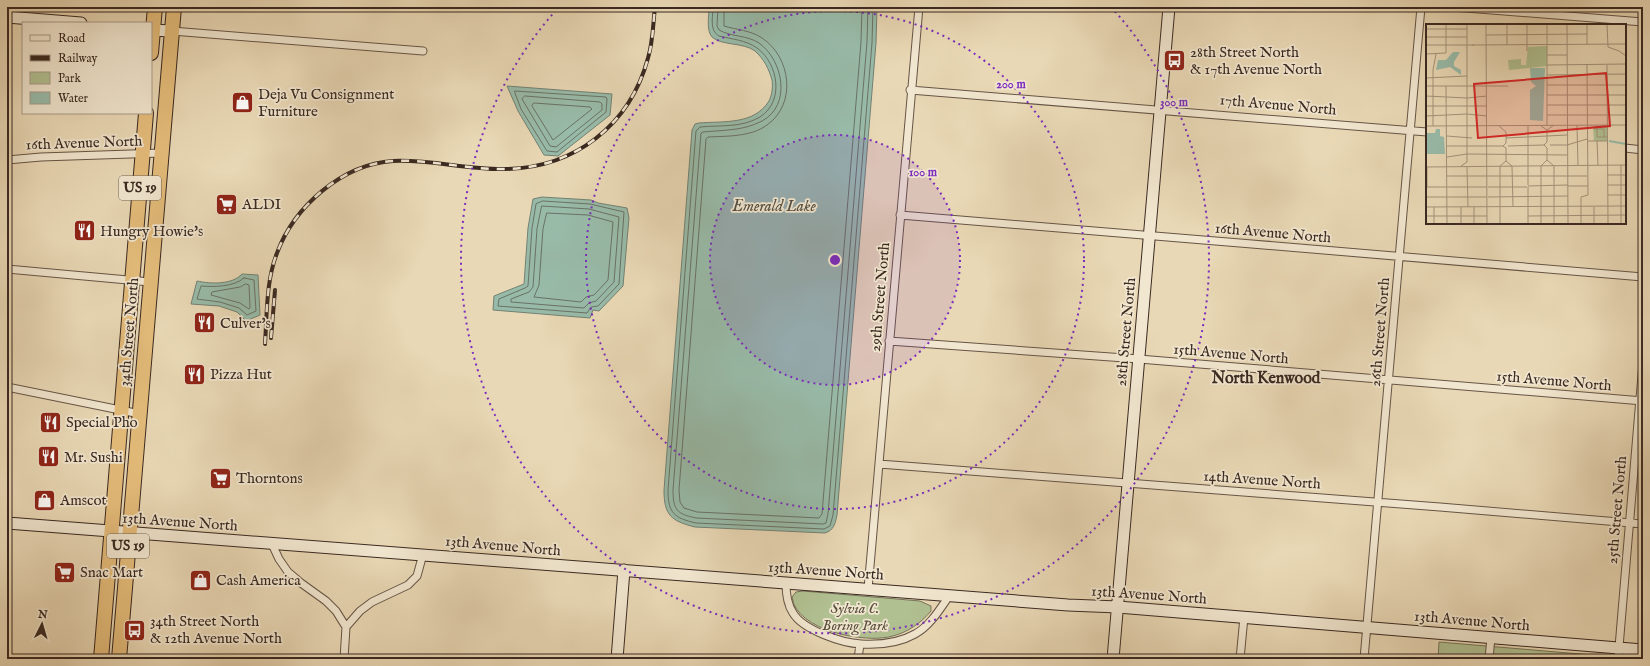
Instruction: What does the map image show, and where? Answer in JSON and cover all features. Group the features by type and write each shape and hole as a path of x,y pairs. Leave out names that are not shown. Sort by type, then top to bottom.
{"highway":[{"path":"152,30 155,7"},
{"name":"34th Street North","path":"119,658 174,7"},
{"name":"34th Street North","path":"102,657 146,114"},
{"path":"102,657 119,658"}],"street":[{"name":"29th Street North","path":"868,589 910,90 919,7"},
{"name":"28th Street North","path":"1113,659 1169,7"},
{"name":"26th Street North","path":"1364,659 1421,7"},
{"path":"1453,7 1643,22"},
{"path":"7,17 70,22"},
{"path":"152,30 423,51"},
{"name":"17th Avenue North","path":"910,90 1426,132"},
{"path":"1626,148 1643,150"},
{"name":"16th Avenue North","path":"7,160 41,157 161,154"},
{"name":"16th Avenue North","path":"900,215 1150,235 1399,258 1643,277"},
{"path":"7,269 150,282"},
{"name":"15th Avenue North","path":"889,340 1139,359 1388,381 1642,401"},
{"name":"25th Street North","path":"1619,654 1629,523 1642,401 1643,363"},
{"path":"7,387 140,414"},
{"name":"14th Avenue North","path":"879,464 1643,524"},
{"name":"13th Avenue North","path":"7,523 272,544 423,554 786,584 1244,617 1491,638 1619,654 1643,650"},
{"path":"272,544 279,559 288,572 326,600 336,611 346,627 344,659"},
{"path":"346,627 360,611 372,602 408,585 417,576 423,554"},
{"path":"617,659 624,570"},
{"path":"786,584 787,600 793,614 802,622 816,631 833,638 860,644 898,641 916,634 928,623 950,596"},
{"path":"1240,659 1244,617"},
{"path":"1490,659 1491,638"},
{"path":"858,659 860,644"}],"green space":[{"name":"Sylvia C. Boring Park","path":"803,591 920,601 931,606 931,611 914,626 893,636 866,638 850,636 834,632 806,619 796,609 792,597 796,592"},
{"path":"1439,642 1604,656 1608,659 1438,659"}],"water":[{"name":"Emerald Lake","path":"709,7 877,7 876,43 837,515 835,524 828,532 825,533 695,527 680,522 670,516 665,505 664,490 692,130 695,124 738,120 755,114 763,109 769,101 772,88 772,80 768,68 755,51 745,46 721,42 712,37 708,27"},
{"path":"507,86 612,94 610,115 558,156 544,155 518,111"},
{"path":"542,197 591,200 598,203 627,208 629,218 623,286 599,311 593,310 590,318 493,310 494,296 524,284 528,228 533,199"},
{"path":"242,274 258,275 260,315 246,321 237,312 219,306 191,304 197,281 221,283 238,278"}],"railway":[{"path":"265,344 269,286 273,264 277,253 295,220 308,204 322,191 338,179 356,170 374,164 393,161 505,169 531,167 554,161 576,151 596,138 613,122 628,103 640,82 650,52 655,7"},
{"path":"271,338 275,290"}],"place":[{"name":"28th Street North & 17th Avenue North","path":"1175,61"},
{"name":"Deja Vu Consignment Furniture","path":"242,103"},
{"name":"ALDI","path":"226,204"},
{"name":"Hungry Howie's","path":"85,231"},
{"name":"Culver's","path":"205,323"},
{"name":"Pizza Hut","path":"195,374"},
{"name":"Special Pho","path":"50,422"},
{"name":"Mr. Sushi","path":"48,457"},
{"name":"Thorntons","path":"221,478"},
{"name":"Amscot","path":"45,500"},
{"name":"Snac Mart","path":"64,572"},
{"name":"Cash America","path":"201,580"},
{"name":"34th Street North & 12th Avenue North","path":"134,630"}],"district":[{"name":"North Kenwood","path":"1266,379"}]}
